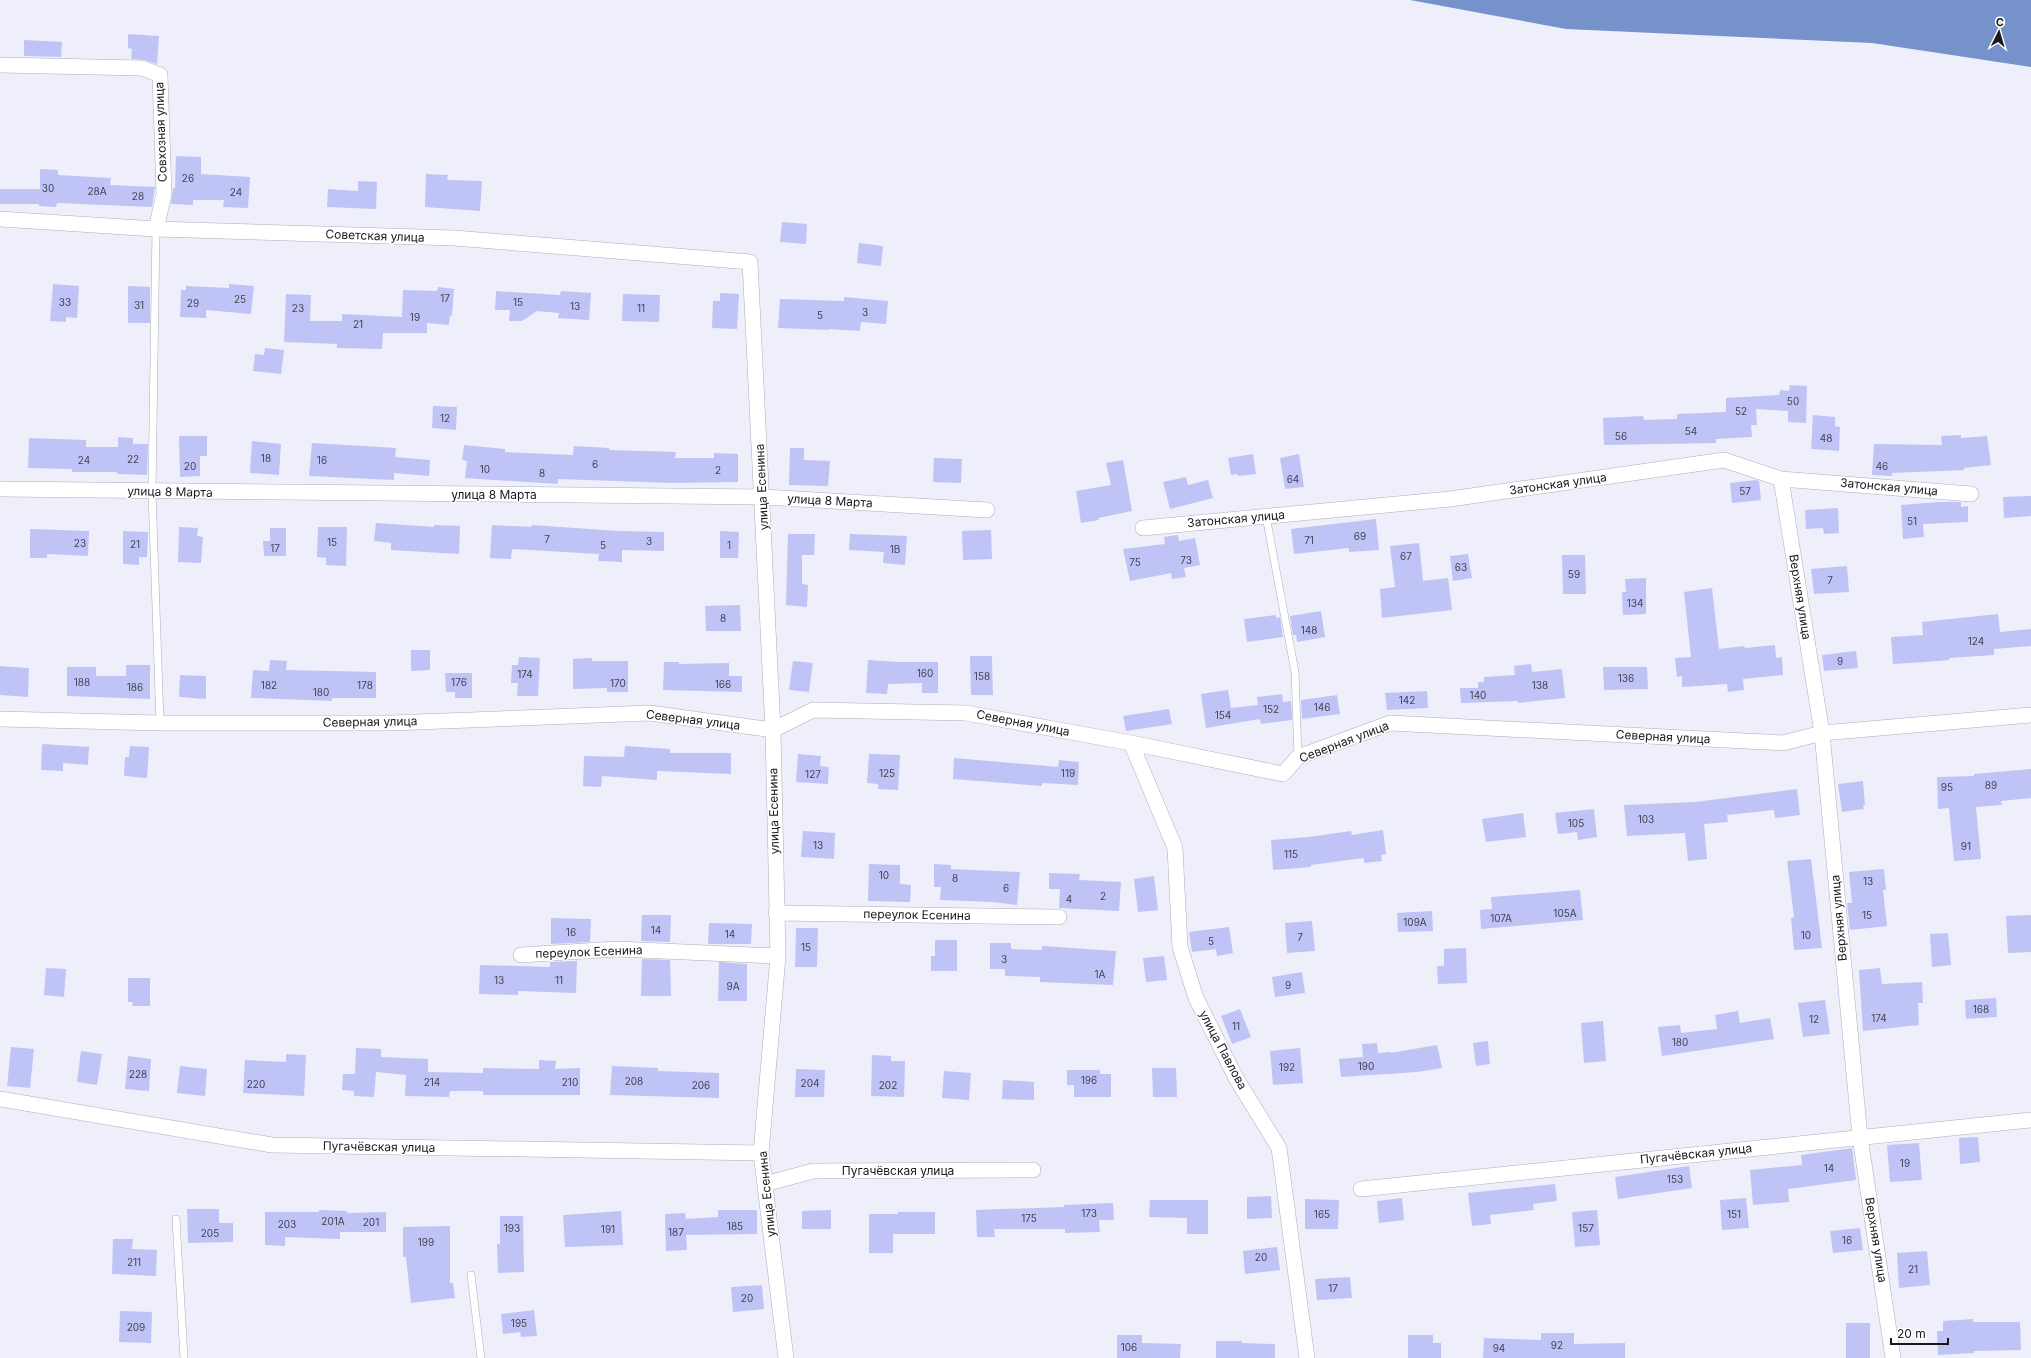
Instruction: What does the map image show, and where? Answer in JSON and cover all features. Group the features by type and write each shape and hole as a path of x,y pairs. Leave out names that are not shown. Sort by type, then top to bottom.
{"street":[{"name":"Совхозная улица","path":"0,65 142,68 160,75 164,194 156,229"},
{"name":"Советская улица","path":"0,219 156,229 454,238 750,262"},
{"name":"улица Есенина","path":"750,262 773,730 778,956 761,1153 786,1358"},
{"name":"Затонская улица","path":"1142,528 1450,499 1724,460 1781,479 1971,494"},
{"name":"Верхняя улица","path":"1781,479 1822,733 1860,1137 1893,1358"},
{"name":"улица 8 Марта","path":"0,489 152,492 762,497 987,510"},
{"name":"Северная улица","path":"0,719 160,723 391,723 650,713 773,730 813,710 966,713 1131,743 1283,774 1298,757 1390,722 1783,743 1822,733 2031,715"},
{"name":"улица Павлова","path":"1131,743 1175,848 1180,947 1196,998 1236,1078 1279,1148 1307,1358"},
{"name":"переулок Есенина","path":"776,913 1059,917"},
{"name":"переулок Есенина","path":"521,955 617,949 778,956"},
{"name":"Пугачёвская улица","path":"0,1099 272,1145 761,1153"},
{"name":"Пугачёвская улица","path":"1362,1188 2031,1120"},
{"name":"Пугачёвская улица","path":"765,1184 813,1171 1033,1170"}],"lane":[{"path":"156,229 152,492 160,723"},
{"path":"1266,516 1295,672 1298,757"},
{"path":"176,1219 184,1358"},
{"path":"471,1275 481,1358"}],"water":[{"path":"1410,0 2031,0 2031,67 1872,43 1566,29"}],"building":[{"path":"128,34 159,36 157,64 145,60 131,59 132,49 128,48"},
{"path":"24,40 62,42 61,57 24,56"},
{"path":"176,156 201,157 201,174 250,177 248,208 223,207 224,200 193,200 193,205 171,204 173,188 175,188"},
{"path":"40,169 58,170 58,175 111,178 110,185 155,187 152,207 57,203 56,207 39,206 39,204 0,204 0,189 40,189"},
{"path":"426,174 448,175 447,180 482,181 480,211 425,207"},
{"path":"358,181 377,182 376,209 327,207 328,189 358,191"},
{"path":"782,222 807,224 806,244 780,242"},
{"path":"859,243 883,246 881,266 857,263"},
{"path":"53,284 79,286 77,318 66,317 66,322 50,321"},
{"path":"229,284 254,286 251,314 206,310 206,318 180,317 181,290 186,290 186,286 229,288"},
{"path":"128,286 150,287 150,323 128,323"},
{"path":"438,287 454,289 452,316 450,315 449,325 427,323 427,333 383,333 382,349 337,348 337,344 284,342 286,294 311,295 310,321 342,321 342,314 402,317 403,290 437,291"},
{"path":"496,291 560,295 561,291 591,293 589,320 558,318 559,313 537,311 522,321 509,321 510,310 495,310"},
{"path":"720,293 739,294 737,329 712,328 713,301 720,301"},
{"path":"623,294 660,295 659,322 622,321"},
{"path":"844,297 888,301 886,324 861,322 860,331 778,328 780,299 844,301"},
{"path":"265,348 284,350 281,374 253,371 255,354 264,355"},
{"path":"1790,385 1807,386 1806,423 1788,422 1788,411 1756,409 1757,425 1751,425 1752,437 1716,439 1716,443 1604,445 1603,418 1643,416 1644,420 1677,419 1677,414 1726,412 1726,398 1779,395 1780,390 1789,391"},
{"path":"433,406 457,407 456,430 432,428"},
{"path":"1813,415 1835,417 1835,426 1840,427 1839,451 1811,449"},
{"path":"1961,435 1961,438 1987,436 1991,465 1964,468 1964,470 1892,473 1892,476 1872,475 1874,444 1942,445 1941,436"},
{"path":"179,436 207,436 207,456 200,456 200,476 180,477"},
{"path":"118,437 133,438 133,444 148,444 147,475 117,474 117,472 72,472 72,469 28,468 29,438 86,440 86,447 118,447"},
{"path":"252,441 281,444 279,475 250,473"},
{"path":"312,443 396,448 395,457 430,460 429,476 394,473 394,480 309,476"},
{"path":"464,445 505,449 505,452 573,455 574,446 610,448 609,450 676,452 675,458 714,458 714,453 738,454 738,482 671,483 558,479 558,484 465,478 467,461 462,460"},
{"path":"790,448 804,448 804,460 830,461 828,486 789,485"},
{"path":"1253,454 1256,474 1238,476 1237,474 1231,475 1228,458"},
{"path":"1299,454 1304,487 1285,489 1280,458"},
{"path":"934,458 962,459 961,483 933,482"},
{"path":"1123,460 1132,511 1098,518 1099,520 1081,523 1076,491 1111,485 1106,463"},
{"path":"1186,477 1188,485 1208,480 1213,498 1170,509 1163,482"},
{"path":"1756,480 1759,481 1761,500 1732,503 1730,483"},
{"path":"2031,496 2031,516 2004,518 2003,497"},
{"path":"1961,502 1961,507 1968,506 1968,522 1923,524 1924,537 1903,539 1901,505"},
{"path":"1838,508 1839,533 1824,534 1823,528 1806,529 1805,510"},
{"path":"1376,519 1379,550 1349,552 1349,548 1294,554 1291,529"},
{"path":"376,523 434,527 434,525 460,526 459,554 391,550 391,543 374,541"},
{"path":"492,525 531,527 532,525 618,531 664,532 664,551 622,550 622,562 598,561 599,554 512,549 511,559 490,558"},
{"path":"179,527 198,528 197,536 203,537 201,563 178,562"},
{"path":"318,527 347,527 346,566 326,565 326,558 317,557"},
{"path":"270,528 286,528 286,556 264,556 263,541 270,541"},
{"path":"30,529 89,531 88,556 47,554 47,558 30,558"},
{"path":"991,530 992,559 963,560 962,531"},
{"path":"123,531 148,532 147,557 139,557 139,565 123,564"},
{"path":"720,531 739,532 738,558 720,558"},
{"path":"788,534 815,534 814,555 802,555 802,584 808,585 807,607 786,605"},
{"path":"850,534 907,536 905,565 883,563 884,552 849,550"},
{"path":"1178,535 1179,541 1195,538 1200,565 1184,568 1186,577 1172,579 1171,573 1130,581 1123,549 1165,544 1164,537"},
{"path":"1419,543 1423,581 1448,578 1452,610 1382,618 1380,589 1395,587 1390,546"},
{"path":"1468,554 1472,578 1453,581 1450,556"},
{"path":"1562,555 1585,555 1586,594 1563,594"},
{"path":"1847,566 1849,592 1814,594 1811,569"},
{"path":"1646,578 1646,614 1623,615 1622,592 1626,592 1625,579"},
{"path":"1712,588 1719,649 1744,646 1745,648 1775,645 1776,658 1782,657 1783,675 1743,679 1744,690 1728,692 1727,684 1682,687 1682,676 1677,677 1675,658 1691,657 1684,592"},
{"path":"740,605 741,631 706,631 705,606"},
{"path":"1321,611 1325,637 1297,642 1296,635 1293,635 1290,616"},
{"path":"1998,614 2000,632 2031,629 2031,646 1994,649 1994,655 1893,664 1891,637 1923,635 1922,622"},
{"path":"1276,615 1276,618 1280,617 1283,637 1247,642 1244,619"},
{"path":"411,650 430,650 430,670 411,671"},
{"path":"1856,651 1858,668 1824,671 1822,655"},
{"path":"970,656 992,656 993,695 971,695"},
{"path":"519,657 540,658 538,696 517,696 518,683 511,683 512,665 518,665"},
{"path":"592,658 592,661 628,661 628,692 607,692 607,688 573,689 573,659"},
{"path":"270,660 287,661 286,670 376,672 376,698 332,698 332,701 251,698 253,670 269,671"},
{"path":"868,660 938,662 938,693 922,693 922,683 888,684 887,694 866,693"},
{"path":"793,661 813,663 809,692 789,690"},
{"path":"664,662 679,662 679,664 729,663 729,676 742,676 742,692 663,690"},
{"path":"1531,664 1532,672 1562,669 1565,698 1518,703 1518,701 1461,703 1460,688 1478,688 1478,682 1484,682 1484,677 1515,675 1514,666"},
{"path":"126,665 150,665 150,699 67,696 67,667 96,667 96,676 126,676"},
{"path":"0,666 29,668 28,697 0,695"},
{"path":"1603,667 1647,667 1648,689 1604,690"},
{"path":"445,673 472,673 472,698 455,698 455,692 446,692"},
{"path":"180,675 206,676 206,699 179,697"},
{"path":"1228,690 1231,708 1258,705 1257,697 1282,694 1283,702 1291,701 1292,720 1261,724 1260,719 1206,728 1201,694"},
{"path":"1427,691 1428,708 1387,710 1385,693"},
{"path":"1337,695 1340,714 1302,719 1301,700"},
{"path":"1169,709 1172,724 1126,731 1123,716"},
{"path":"42,744 89,747 88,765 63,763 63,771 41,770"},
{"path":"130,746 149,747 147,778 124,776 125,757 129,757"},
{"path":"625,746 670,749 670,753 731,753 731,774 657,771 657,780 602,776 601,787 583,786 584,756 624,757"},
{"path":"798,754 821,756 820,766 829,767 828,784 796,782"},
{"path":"869,754 900,755 898,790 878,789 878,784 867,783"},
{"path":"954,758 1058,767 1059,760 1079,762 1078,785 1042,783 1042,786 953,779"},
{"path":"2031,769 2031,798 2001,801 2002,805 1976,807 1981,859 1954,861 1949,808 1938,809 1937,777 1974,776 1974,774"},
{"path":"1863,781 1864,809 1842,812 1838,784"},
{"path":"1797,789 1800,815 1775,818 1774,810 1727,815 1728,822 1704,824 1707,859 1688,861 1685,833 1627,836 1624,805 1695,802"},
{"path":"1594,809 1597,837 1578,840 1577,832 1558,834 1555,813"},
{"path":"1523,813 1526,837 1486,842 1482,819"},
{"path":"1383,830 1386,854 1381,855 1382,861 1364,863 1364,858 1311,865 1311,867 1273,870 1271,840 1309,837 1351,831 1352,835"},
{"path":"803,831 835,833 834,859 801,857"},
{"path":"1811,859 1822,948 1794,950 1791,918 1794,917 1787,861"},
{"path":"869,864 900,865 900,884 911,885 910,902 868,901"},
{"path":"934,864 951,865 951,869 1020,872 1017,905 993,902 940,900 941,887 934,887"},
{"path":"1884,869 1886,890 1883,890 1887,926 1850,930 1847,903 1852,903 1849,872"},
{"path":"1049,873 1080,874 1079,880 1121,882 1119,911 1059,908 1060,889 1049,889"},
{"path":"1154,876 1158,910 1138,912 1134,879"},
{"path":"1580,890 1583,920 1481,929 1480,910 1492,909 1491,897"},
{"path":"1432,911 1433,931 1398,932 1397,913"},
{"path":"642,915 671,915 670,942 641,941"},
{"path":"2031,915 2031,952 2008,953 2006,916"},
{"path":"551,918 591,919 590,942 551,944"},
{"path":"1312,921 1315,951 1287,953 1285,923"},
{"path":"709,923 752,924 751,944 708,944"},
{"path":"1229,927 1233,953 1217,956 1216,949 1192,952 1189,932"},
{"path":"796,928 818,928 817,967 795,967"},
{"path":"1948,933 1951,965 1932,967 1930,934"},
{"path":"935,940 957,940 957,971 931,971 931,956 935,956"},
{"path":"990,943 1011,943 1011,949 1042,950 1042,946 1116,951 1113,985 1040,982 1040,977 1005,976 1005,969 990,969"},
{"path":"1466,948 1467,983 1438,984 1437,966 1444,966 1444,949"},
{"path":"1164,956 1167,980 1146,982 1143,958"},
{"path":"642,959 670,960 671,996 641,996"},
{"path":"577,961 576,993 518,991 518,995 479,994 480,965 550,967 550,962"},
{"path":"719,962 747,964 747,1001 718,1001"},
{"path":"46,968 66,969 64,997 44,995"},
{"path":"1880,968 1882,984 1922,982 1923,1003 1918,1003 1919,1025 1863,1031 1859,970"},
{"path":"1302,972 1305,993 1275,997 1272,977"},
{"path":"128,978 150,978 150,1006 132,1006 133,1002 128,1002"},
{"path":"1996,998 1997,1017 1966,1019 1965,1000"},
{"path":"1825,1000 1830,1034 1803,1037 1798,1003"},
{"path":"1240,1009 1251,1037 1232,1044 1221,1016"},
{"path":"1738,1011 1740,1023 1770,1018 1774,1039 1662,1056 1658,1027 1680,1025 1681,1033 1717,1029 1715,1015"},
{"path":"1603,1021 1606,1061 1584,1063 1581,1023"},
{"path":"1488,1041 1490,1064 1476,1066 1473,1043"},
{"path":"1377,1043 1378,1053 1391,1053 1437,1045 1442,1068 1417,1072 1341,1077 1339,1059 1363,1057 1362,1044"},
{"path":"11,1047 34,1049 30,1088 7,1086"},
{"path":"356,1048 381,1049 381,1057 428,1059 428,1072 483,1073 483,1068 539,1069 539,1060 556,1061 555,1069 580,1068 580,1095 483,1095 483,1091 450,1091 449,1097 405,1096 406,1075 376,1072 374,1097 354,1096 354,1091 342,1090 343,1074 355,1074"},
{"path":"1300,1048 1303,1083 1273,1085 1270,1051"},
{"path":"81,1051 102,1054 97,1085 77,1082"},
{"path":"286,1054 306,1055 304,1096 243,1093 245,1060 286,1062"},
{"path":"872,1055 891,1056 891,1061 905,1061 904,1097 871,1096"},
{"path":"128,1056 151,1059 149,1091 125,1089"},
{"path":"180,1066 207,1069 205,1096 177,1093"},
{"path":"612,1066 658,1068 658,1071 719,1073 719,1098 610,1095"},
{"path":"1152,1068 1176,1068 1177,1097 1153,1097"},
{"path":"796,1069 825,1070 824,1097 795,1097"},
{"path":"1067,1070 1100,1070 1100,1074 1111,1074 1111,1097 1074,1097 1074,1085 1067,1085"},
{"path":"944,1071 971,1073 969,1100 942,1098"},
{"path":"1003,1080 1034,1082 1034,1100 1002,1099"},
{"path":"1978,1137 1980,1162 1960,1164 1959,1138"},
{"path":"1919,1143 1922,1180 1890,1182 1887,1145"},
{"path":"1852,1148 1856,1180 1788,1189 1789,1202 1753,1205 1750,1170 1802,1165 1801,1155"},
{"path":"1689,1166 1692,1188 1618,1199 1615,1177"},
{"path":"1555,1184 1557,1201 1533,1204 1534,1210 1490,1215 1491,1224 1472,1226 1468,1193"},
{"path":"1271,1196 1272,1218 1247,1219 1247,1197"},
{"path":"1402,1198 1404,1220 1379,1223 1377,1201"},
{"path":"1746,1198 1749,1228 1722,1230 1720,1200"},
{"path":"1305,1199 1339,1200 1338,1229 1305,1229"},
{"path":"1150,1200 1208,1200 1208,1234 1187,1234 1187,1218 1149,1217"},
{"path":"1113,1203 1114,1220 1099,1220 1100,1232 1065,1233 1065,1229 994,1229 995,1237 977,1237 976,1210 1064,1207 1064,1205"},
{"path":"187,1209 219,1209 219,1223 233,1223 233,1242 188,1243"},
{"path":"319,1210 347,1211 347,1213 386,1212 386,1232 340,1232 340,1239 285,1237 285,1246 265,1245 265,1212 319,1212"},
{"path":"718,1210 757,1210 757,1234 686,1235 687,1250 666,1251 665,1214 685,1213 686,1219 718,1217"},
{"path":"831,1210 831,1229 802,1229 802,1211"},
{"path":"1597,1210 1600,1245 1575,1247 1572,1212"},
{"path":"621,1211 623,1245 565,1247 563,1215"},
{"path":"898,1212 935,1212 935,1234 893,1234 893,1253 869,1253 869,1214 898,1214"},
{"path":"500,1216 523,1216 524,1272 498,1273 497,1244 500,1244"},
{"path":"450,1226 450,1283 453,1283 455,1298 411,1303 406,1257 403,1257 403,1227"},
{"path":"1860,1228 1863,1250 1833,1253 1830,1231"},
{"path":"113,1239 133,1239 132,1249 157,1250 156,1276 112,1274"},
{"path":"1277,1247 1280,1270 1245,1274 1243,1251"},
{"path":"1927,1251 1930,1285 1899,1288 1897,1253"},
{"path":"1350,1277 1352,1298 1317,1300 1315,1279"},
{"path":"762,1285 764,1309 733,1312 731,1287"},
{"path":"534,1310 537,1336 521,1337 520,1332 503,1334 501,1314"},
{"path":"120,1311 152,1312 151,1343 119,1342"},
{"path":"1973,1319 1973,1322 2020,1322 2021,1350 1974,1351 1974,1353 1938,1355 1937,1331 1943,1331 1943,1321"},
{"path":"1846,1323 1870,1323 1870,1358 1846,1358"},
{"path":"1541,1333 1574,1333 1574,1344 1625,1343 1625,1358 1483,1358 1484,1338 1541,1340"},
{"path":"1117,1335 1142,1335 1142,1343 1181,1344 1180,1358 1117,1358"},
{"path":"1408,1335 1433,1335 1433,1343 1441,1343 1441,1358 1408,1358"},
{"path":"1216,1341 1242,1341 1242,1343 1275,1344 1275,1358 1216,1358"}]}
